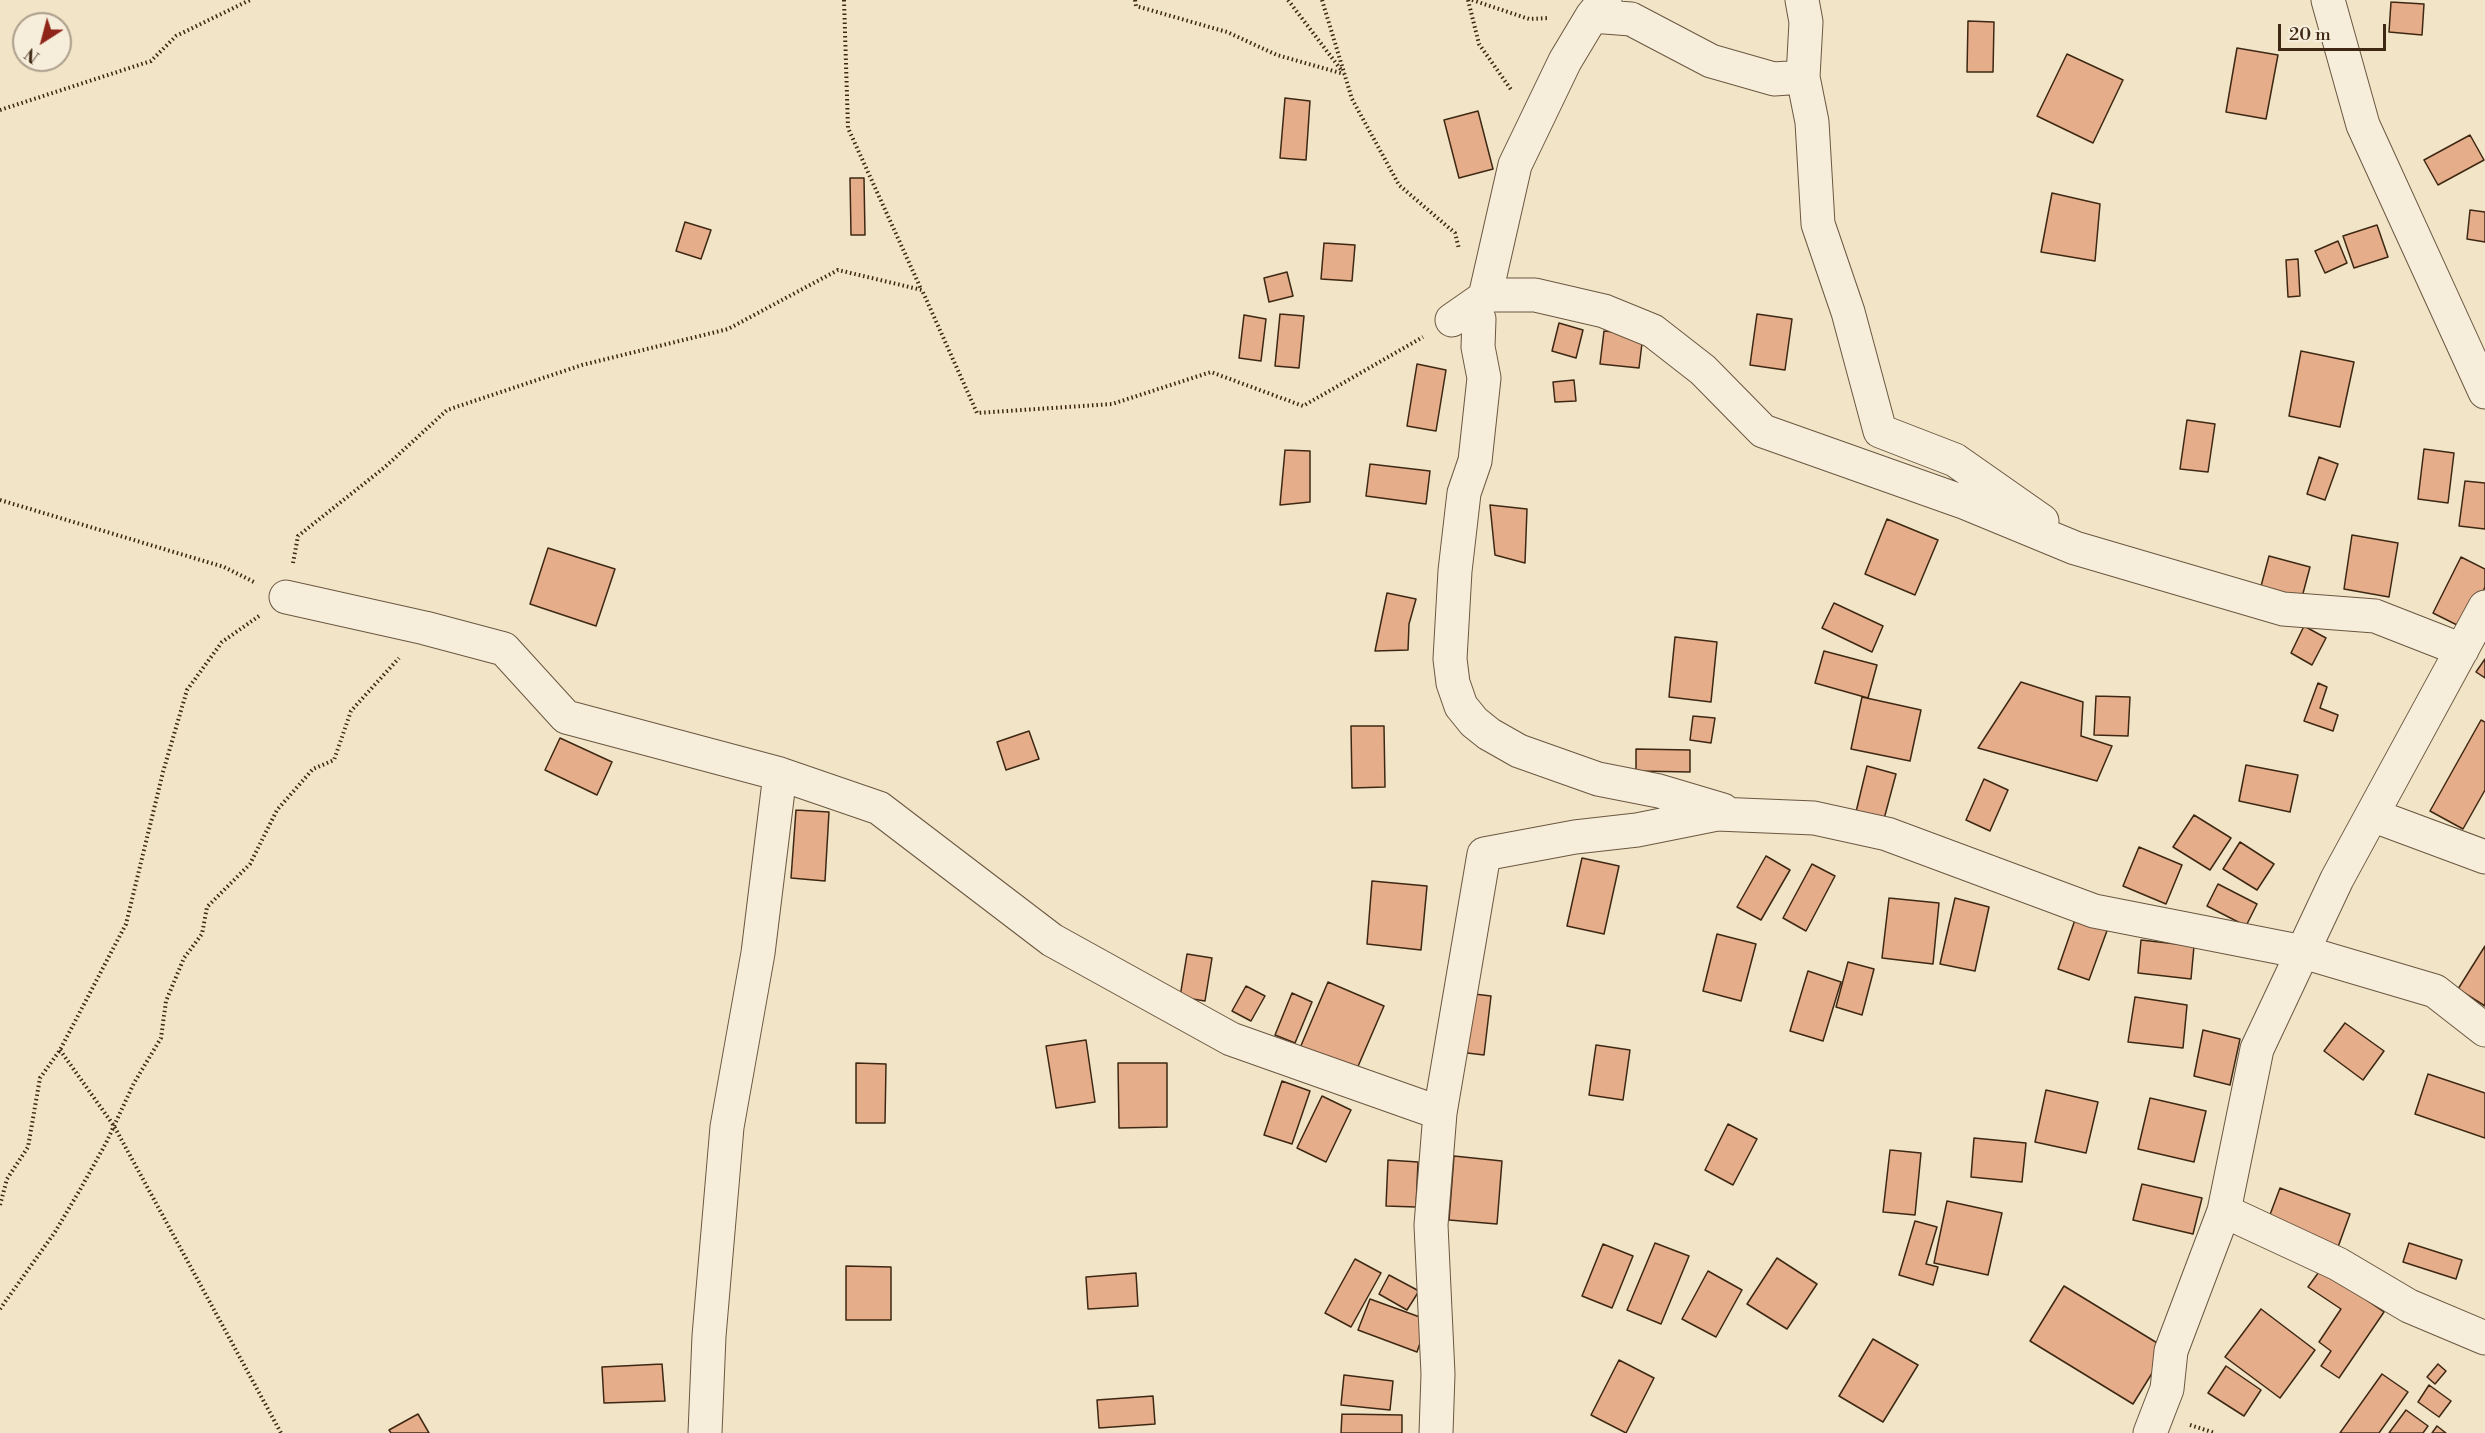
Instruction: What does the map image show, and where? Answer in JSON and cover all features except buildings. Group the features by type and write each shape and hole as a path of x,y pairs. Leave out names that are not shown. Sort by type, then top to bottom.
{"street":[{"path":"1802,0 1806,22 1803,77 1812,122 1818,224 1848,312 1880,431 1955,460 2015,500 2075,548"},
{"path":"2328,0 2363,124 2485,392"},
{"path":"1737,815 1659,791 1598,779 1519,751 1489,734 1474,722 1461,706 1453,683 1450,659 1455,571 1464,493 1475,461 1484,378 1472,312 1515,165 1565,61 1598,8 1631,19 1711,61 1774,79 1803,77"},
{"path":"1472,312 1535,295 1604,311 1653,332 1703,370 1763,431 1966,503 2075,548 2283,609 2375,616 2462,650"},
{"path":"286,597 425,628 504,649 566,717 780,774 879,808 1052,940 1231,1039 1440,1113"},
{"path":"2150,1433 2167,1389 2171,1351 2224,1211 2257,1049 2337,879 2485,607"},
{"path":"705,1433 709,1335 727,1127 758,953 780,774"},
{"path":"1436,1433 1438,1374 1431,1225 1440,1113 1484,854 1575,837 1637,830 1717,814 1814,819 1887,834 2094,911 2303,952 2436,991 2485,1030"},
{"path":"2372,814 2485,856"},
{"path":"2224,1211 2338,1264 2409,1306 2485,1338"}],"path":[{"path":"0,110 151,61 176,36 250,0"},
{"path":"844,0 848,128 977,412 1112,404 1211,372 1303,406 1472,312"},
{"path":"1136,0 1136,6 1227,32 1278,55 1344,74"},
{"path":"1288,0 1344,74"},
{"path":"1322,0 1352,99 1399,185 1455,233 1461,253"},
{"path":"1531,129 1511,90 1479,44 1470,0 1529,19 1598,8"},
{"path":"0,1205 7,1179 28,1148 40,1078 60,1050 126,924 163,772 187,690 222,642 286,597 298,536 385,467 447,410 582,365 728,329 838,270 922,290"},
{"path":"0,500 224,567 286,597"},
{"path":"0,1309 55,1232 160,1038 166,1001 184,958 202,934 207,907 250,864 277,810 313,769 334,760 351,711 425,628"},
{"path":"60,1050 114,1126 282,1433"}]}
